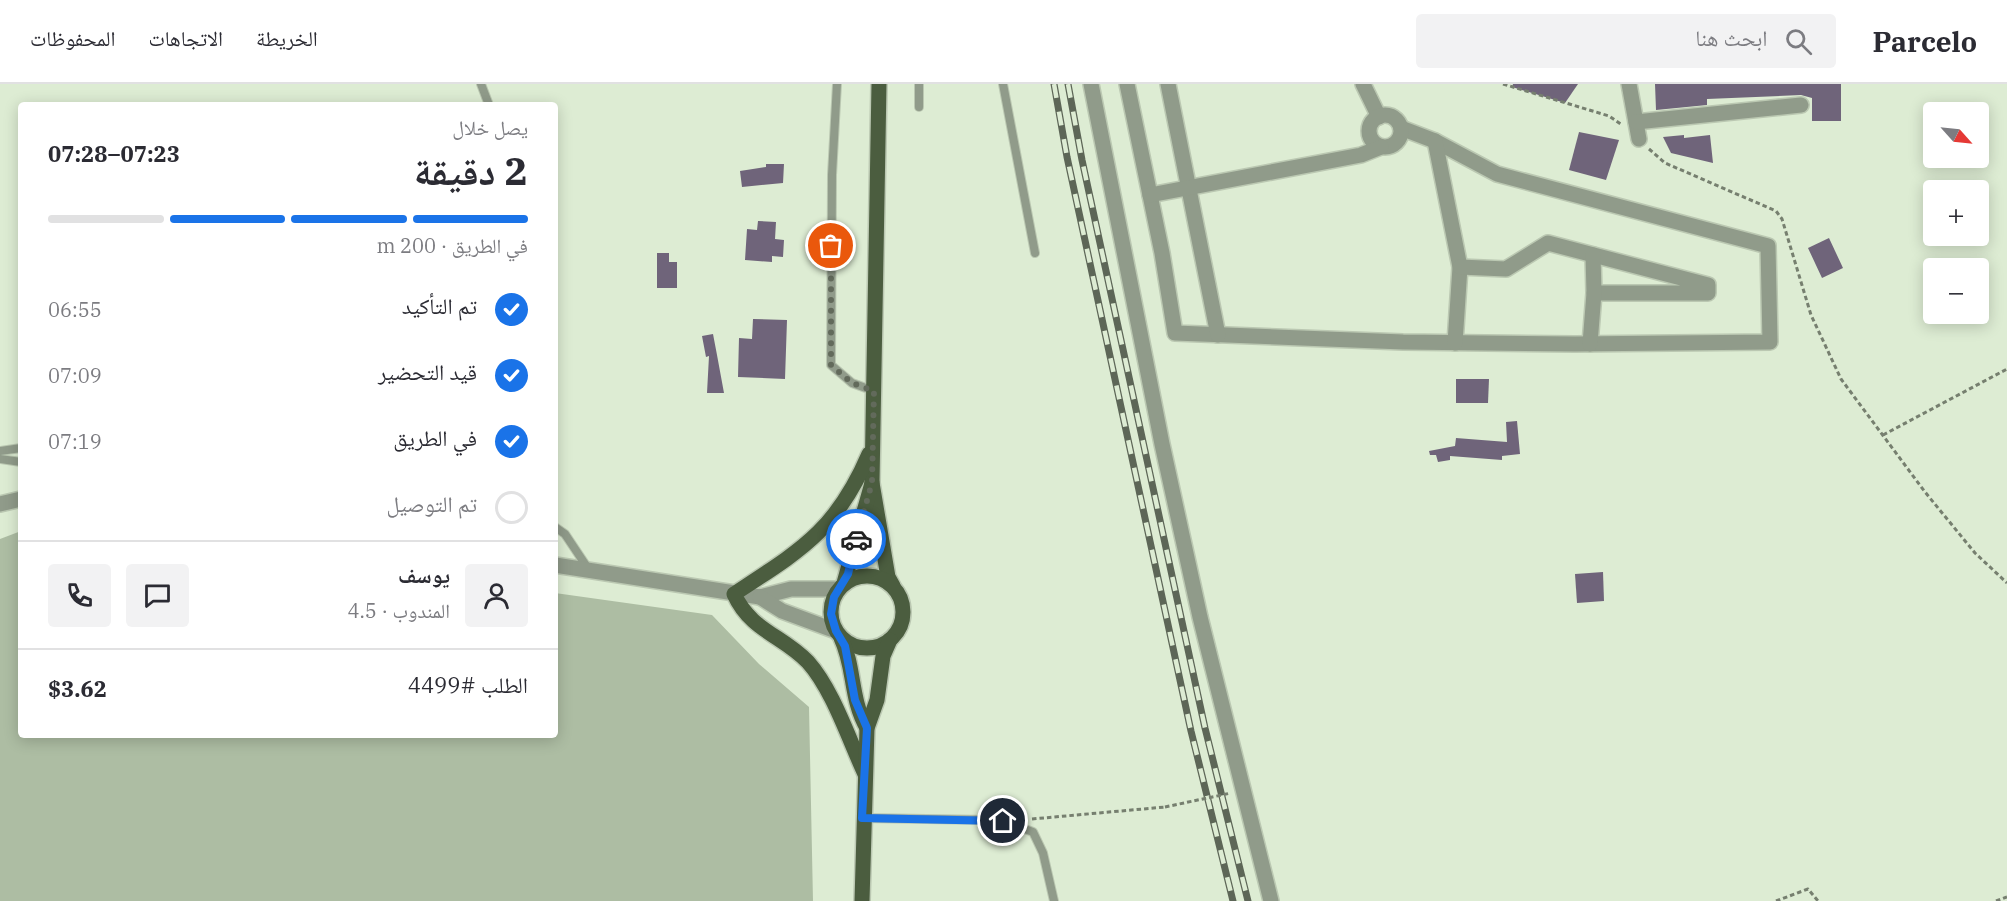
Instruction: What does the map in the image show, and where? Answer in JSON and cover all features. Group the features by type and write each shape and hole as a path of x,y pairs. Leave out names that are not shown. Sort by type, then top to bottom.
{"main road":[{"path":"839,634 856,647 882,645 896,634 903,618 902,601 888,577 872,483 879,84"},
{"path":"865,774 815,670 796,652 756,625 743,611 734,594 803,549 826,528 856,484 873,444"},
{"path":"867,728 855,700 848,655 831,605 841,586 872,483"},
{"path":"841,586 852,578 869,575 878,577 893,586"},
{"path":"861,901 862,818 867,728 877,700 883,656 890,640"}],"street":[{"path":"1091,84 1159,433 1200,617 1271,901"},
{"path":"1127,84 1175,333 1455,343 1770,342 1768,246 1497,174 1435,141 1401,128 1390,116 1379,117 1371,124 1369,135 1380,147"},
{"path":"1168,84 1218,335"},
{"path":"1363,84 1379,117"},
{"path":"1629,84 1639,139"},
{"path":"1636,122 1801,105"},
{"path":"1150,195 1361,155 1396,143 1401,128"},
{"path":"1435,141 1460,267 1455,343"},
{"path":"1460,267 1506,269 1548,243 1708,285 1708,293 1594,293"},
{"path":"1590,344 1594,293 1593,255"},
{"path":"0,504 18,500"},
{"path":"558,563 590,571 760,597 791,589 841,586"},
{"path":"760,597 782,611 839,634"}],"lane":[{"path":"481,84 488,102"},
{"path":"837,84 832,174 831,365 852,383 874,391"},
{"path":"919,84 919,107"},
{"path":"1003,84 1035,253"},
{"path":"0,451 18,448"},
{"path":"0,459 18,462"},
{"path":"558,529 565,534 590,571"},
{"path":"862,818 1003,821 1033,832 1043,853 1054,901"}],"path":[{"path":"1883,435 2007,369"},
{"path":"1034,819 1165,807 1231,793"},
{"path":"1776,901 1808,889 1818,901"},
{"path":"1996,901 2007,897"}],"green space":[{"path":"18,532 18,738 558,738 558,593 712,615 759,664 809,707 813,901 0,901 0,539"}],"building":[{"path":"1513,84 1578,84 1565,103 1512,87"},
{"path":"1655,84 1841,84 1841,121 1812,121 1812,98 1801,95 1707,99 1707,105 1656,110"},
{"path":"1579,132 1619,140 1606,180 1569,170"},
{"path":"1684,135 1684,138 1710,135 1713,163 1671,153 1663,137"},
{"path":"766,164 784,164 783,183 742,187 740,171 766,167"},
{"path":"758,221 776,222 775,239 784,240 783,257 772,256 772,262 745,260 747,229 757,230"},
{"path":"1829,238 1843,268 1822,278 1808,248"},
{"path":"657,253 669,253 669,262 677,262 677,288 657,288"},
{"path":"753,319 787,320 785,379 738,377 739,338 752,339"},
{"path":"713,334 724,393 707,393 709,356 706,357 702,336"},
{"path":"1456,379 1489,379 1488,403 1456,403"},
{"path":"1517,421 1520,454 1502,456 1502,460 1450,456 1450,460 1438,462 1436,455 1430,455 1429,451 1455,446 1456,438 1507,442 1506,422"},
{"path":"1603,572 1604,601 1577,603 1575,574"}],"railway":[{"path":"1054,84 1067,157 1191,731 1233,901"},
{"path":"1068,84 1082,160 1205,728 1248,901"}],"way so far":[{"path":"831,246 831,365 841,376 852,383 874,391 872,483 856,539"}],"route":[{"path":"856,539 848,574 834,597 831,614 832,623 845,646 855,700 867,728 862,818 1003,821"}]}
